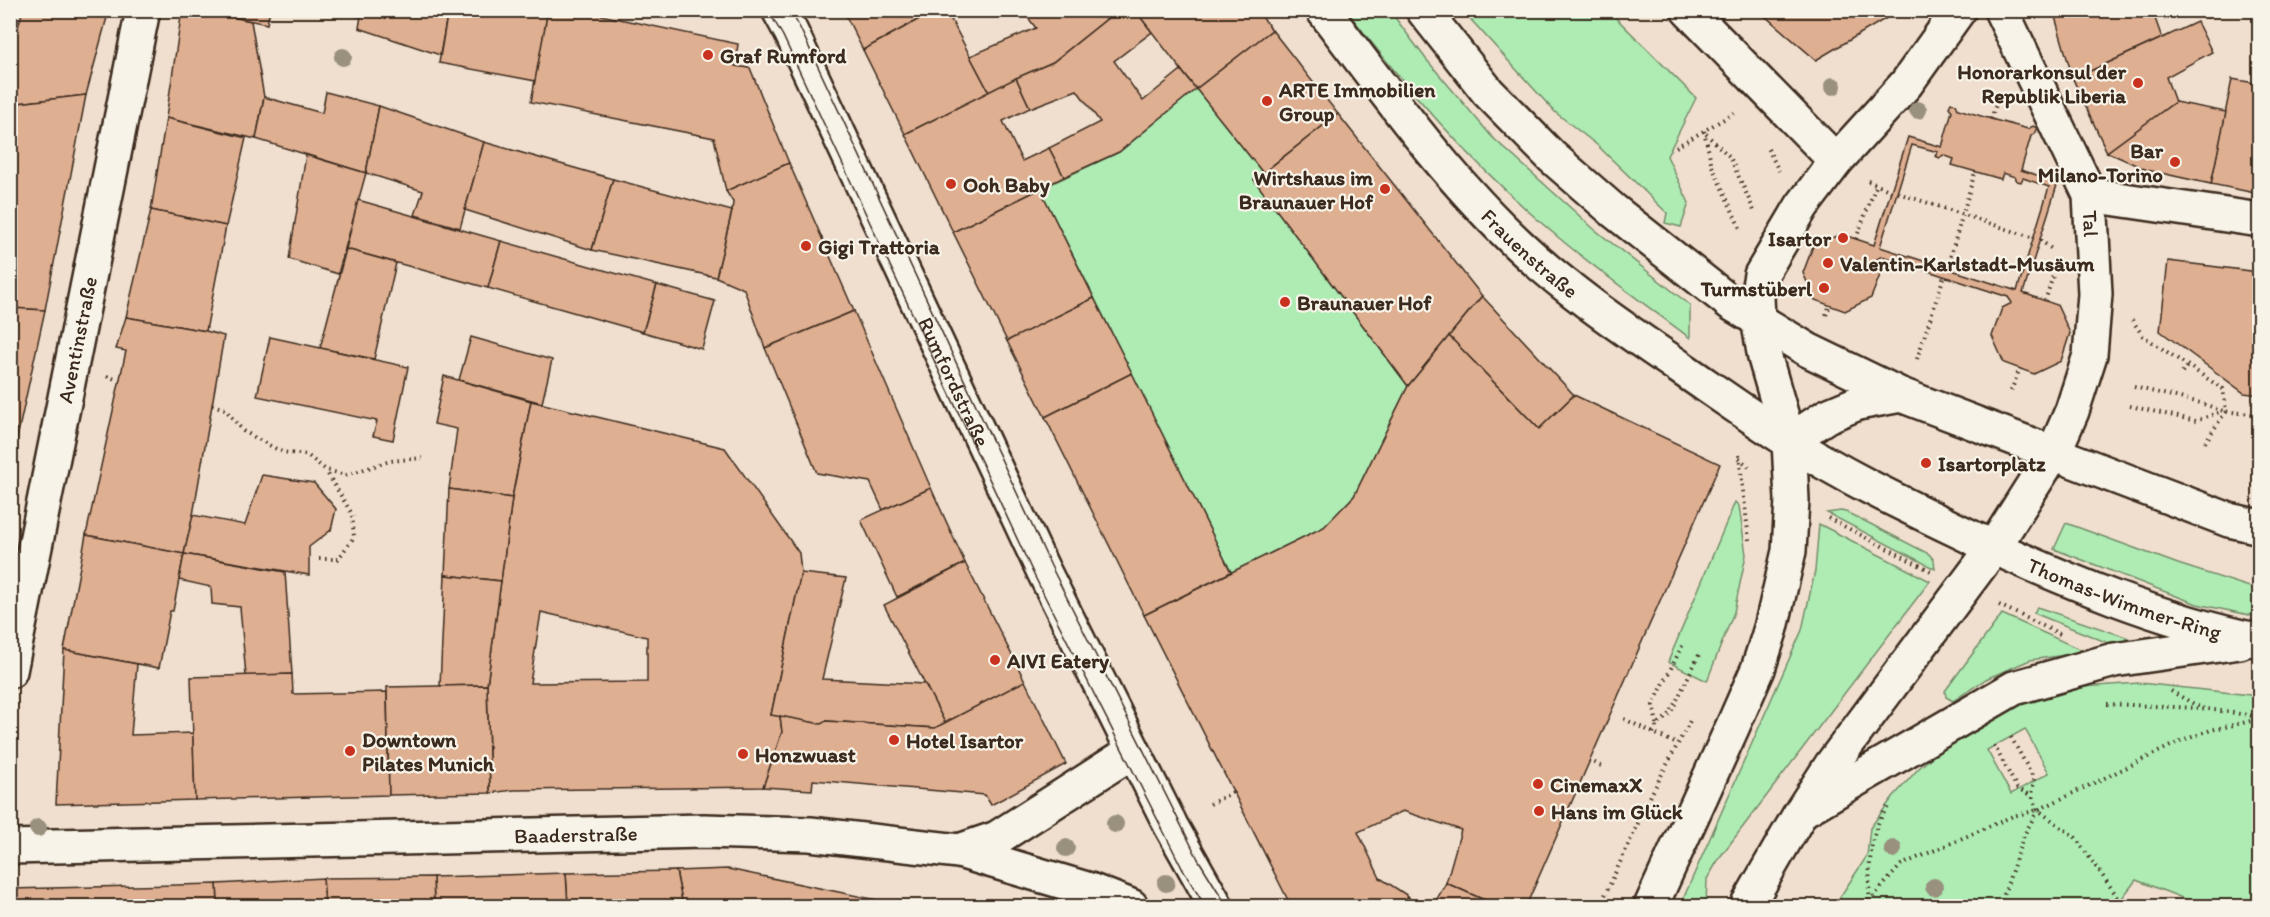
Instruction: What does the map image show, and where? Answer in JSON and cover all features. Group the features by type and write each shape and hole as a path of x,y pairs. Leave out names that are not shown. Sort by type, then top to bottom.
{"street":[{"name":"Aventinstraße","path":"10,670 143,10"},
{"name":"Rumfordstraße","path":"779,10 1043,570 1132,751 1190,863 1216,906"},
{"name":"Frauenstraße","path":"1323,10 1447,170 1521,247 1575,292 1630,333 1789,441"},
{"path":"1423,10 1488,92 1552,157 1614,212 1732,304 1808,350 1901,394 2229,520 2259,527"},
{"path":"1688,10 1836,161"},
{"path":"1651,906 1758,669 1771,628 1789,551 1792,500 1789,441 1765,358 1758,319 1757,297 1761,275 1802,206 1836,161 1906,84 1959,10"},
{"name":"Tal","path":"2001,10 2090,195 2095,294 2090,355 2072,411 2054,452"},
{"path":"2090,195 2259,220"},
{"path":"1789,441 1827,416 1858,403 1901,394"},
{"path":"1789,441 1871,487 1994,547"},
{"path":"1747,906 1801,812 1832,764 1994,547 2054,452"},
{"name":"Thomas-Wimmer-Ring","path":"1994,547 2113,599 2258,641"},
{"path":"1801,812 2014,688 2114,660 2199,646 2258,641"},
{"path":"959,851 997,838 1132,751"},
{"name":"Baaderstraße","path":"10,847 704,831 810,834 959,851 1090,890 1131,906"}],"path":[{"path":"1676,147 1752,103 1765,91"},
{"path":"1705,132 1730,157 1757,220"},
{"path":"1705,132 1712,166 1740,228"},
{"path":"1947,268 1975,172"},
{"path":"1856,239 1876,186"},
{"path":"1898,193 2034,238"},
{"path":"2045,301 2057,264"},
{"path":"1917,359 1944,276"},
{"path":"2095,294 2127,313 2143,336 2223,389 2224,411 2204,444"},
{"path":"1823,320 1830,305"},
{"path":"2182,373 2187,366"},
{"path":"2011,391 2020,368"},
{"path":"2134,387 2201,403 2224,411 2259,415"},
{"path":"212,405 225,409 243,431 282,452 307,455 326,470 352,514 354,537 338,559 319,559"},
{"path":"2130,406 2196,421 2224,411"},
{"path":"1749,545 1746,502 1739,457 1768,484 1792,500 1964,588"},
{"path":"326,470 346,475 390,461 422,458"},
{"path":"1657,725 1653,705 1683,644"},
{"path":"1653,733 1657,725 1670,714 1700,652"},
{"path":"2103,704 2201,708 2259,718"},
{"path":"1600,906 1653,792 1694,714"},
{"path":"1865,906 1901,865 2013,816 2038,810 2180,742 2211,730 2259,718"},
{"path":"1624,719 1677,744"},
{"path":"2011,737 2034,779 2032,796 2038,810 2075,837 2124,906"},
{"path":"1994,745 2018,788 2032,796"},
{"path":"1589,760 1603,767"},
{"path":"1210,804 1233,792"},
{"path":"1869,901 1874,832 1881,816 1892,802"},
{"path":"2000,906 2024,836 2038,810"}],"green space":[{"path":"1347,11 1390,11 1426,59 1492,137 1594,229 1690,305 1690,338 1575,251 1501,186 1421,102"},
{"path":"1463,11 1609,11 1696,98 1667,156 1689,203 1681,227 1665,223 1667,213 1597,145 1555,112"},
{"path":"1196,89 1263,173 1254,180 1408,386 1354,496 1324,527 1231,572 1040,189 1119,152"},
{"path":"1735,502 1739,506 1746,555 1734,612 1707,681 1668,662"},
{"path":"1841,511 1929,554 1934,560 1935,569 1827,513"},
{"path":"2066,523 2178,564 2259,590 2259,617 2197,604 2054,549"},
{"path":"1819,524 1930,581 1720,857 1707,879 1706,906 1680,906 1802,630 1815,571"},
{"path":"2037,607 2129,638 2131,643 2123,649 2034,613"},
{"path":"2002,614 2086,652 2030,660 1986,679 1953,701 1946,697 1945,691"},
{"path":"2140,683 2259,696 2259,906 2203,906 2136,880 2116,906 1834,906 1867,856 1870,828 1919,768 1944,747 1988,719 2027,701 2068,688","holes":["2025,729 2049,773 2011,794 1987,750"]}],"building":[{"path":"23,10 109,10 86,95 10,104 10,53"},
{"path":"182,10 200,10 251,21 264,97 256,139 166,118"},
{"path":"200,10 270,10 267,24"},
{"path":"331,10 362,10 361,17"},
{"path":"362,10 448,10 440,55 359,28"},
{"path":"448,10 548,10 536,81 439,63"},
{"path":"548,10 577,10 738,44 735,66 750,68 789,163 726,191 714,138 531,102"},
{"path":"843,10 936,10 863,50"},
{"path":"936,10 946,10 989,92 905,134 863,50"},
{"path":"1022,10 1073,10 1075,12 1118,10 1053,62 989,92 970,56 1036,28"},
{"path":"1118,10 1135,10 1152,32 1114,61 1143,101 1181,70 1196,89 1119,152 1064,177 1049,148 1100,122 1077,90 1030,108 1016,78 1053,62"},
{"path":"1135,10 1257,10 1272,30 1196,89"},
{"path":"1758,10 1900,10 1816,60"},
{"path":"2053,10 2152,10 2162,38 2073,79"},
{"path":"2202,10 2221,10 2207,18"},
{"path":"2197,22 2212,52 2166,77 2175,102 2107,152 2073,79"},
{"name":"ARTE Immobilien Group","path":"1272,30 1338,114 1263,173 1196,89"},
{"path":"1016,78 1030,108 1003,121 1022,161 1049,148 1064,177 953,232 905,134"},
{"path":"2232,79 2260,84 2260,194 2211,184"},
{"path":"326,92 379,106 366,173 256,139 264,97 322,113"},
{"path":"86,95 45,310 10,308 10,104"},
{"path":"2175,102 2226,112 2211,184 2147,170 2107,152"},
{"name":"Isartor","path":"1951,103 1956,104 1958,109 1991,119 2028,129 2033,126 2037,128 2031,136 2021,170 2058,182 2023,293 2057,305 2070,333 2061,361 2034,374 2004,363 1992,336 2002,308 2012,303 2008,297 1882,256 1877,259 1882,270 1871,298 1845,311 1815,300 1803,273 1813,246 1841,234 1874,245 1908,137 1942,147 1952,111 1949,107","holes":["1912,145 1938,152 1935,156 1940,158 1943,155 1954,159 1952,165 2001,179 2003,173 2015,177 2017,181 2021,182 2023,178 2049,187 2017,291 1880,247"]},
{"path":"379,106 484,142 460,228 415,215 423,191 366,173"},
{"path":"1338,114 1482,296 1408,386 1254,180"},
{"path":"166,118 246,138 226,226 151,210"},
{"path":"484,142 613,179 592,250 465,210"},
{"path":"306,155 366,173 338,274 289,259"},
{"path":"789,163 854,311 765,348 744,289 716,277 732,211 733,202 726,191"},
{"path":"613,179 732,211 716,277 592,250"},
{"path":"1040,189 1094,298 1007,341 953,232"},
{"path":"358,200 501,241 488,288 346,249"},
{"path":"151,210 226,226 206,331 126,317"},
{"path":"501,241 657,285 643,332 488,288"},
{"path":"346,249 396,263 374,359 320,348"},
{"path":"2168,261 2259,272 2257,295 2260,295 2260,395 2244,393 2160,331"},
{"path":"657,285 715,301 702,349 643,332"},
{"path":"1482,296 1574,395 1539,429 1449,336"},
{"path":"1094,298 1132,373 1045,417 1007,341"},
{"path":"10,308 45,310 19,429 10,428"},
{"path":"854,311 931,488 883,510 870,482 817,473 765,348"},
{"path":"126,317 224,336 193,515 184,554 86,535 126,351 116,349"},
{"path":"1449,336 1539,429 1574,395 1720,464 1526,906 1498,906 1446,883 1461,830 1403,811 1358,832 1380,878 1408,896 1402,906 1291,906 1144,615 1324,527 1354,496 1408,386"},
{"path":"270,337 408,367 393,440 373,436 377,421 257,396"},
{"path":"471,337 552,360 542,403 459,380"},
{"path":"1132,373 1231,572 1144,615 1045,417"},
{"path":"444,376 531,401 512,498 449,489 457,429 434,424"},
{"path":"531,401 725,448 799,553 801,573 771,715 780,716 782,732 763,787 514,790 490,793 487,685 512,498","holes":["541,612 647,637 647,682 530,683"]},
{"path":"10,428 19,429 10,473"},
{"path":"262,475 314,483 336,509 331,530 309,547 309,575 184,554 193,515 245,525"},
{"path":"931,488 965,563 897,597 861,520"},
{"path":"449,489 512,498 501,581 445,575"},
{"path":"86,535 184,554 159,668 64,650"},
{"path":"184,554 285,572 292,674 246,676 240,607 212,604 211,587 179,580"},
{"path":"965,563 1025,681 945,723 884,605"},
{"path":"801,573 846,578 822,679 925,684 945,723 935,728 826,721 821,724 771,715"},
{"path":"445,575 501,581 487,685 440,686"},
{"path":"64,650 137,664 131,735 193,733 195,800 56,804"},
{"path":"292,674 293,694 387,692 389,795 195,800 191,677"},
{"path":"1025,681 1066,764 991,805 985,795 813,780 812,790 763,787 782,732 780,716 821,724 826,721 935,728"},
{"path":"487,685 490,793 389,795 387,687"},
{"path":"728,869 882,901 881,906 683,906 676,871"},
{"path":"676,871 683,906 568,906 566,873"},
{"path":"566,873 568,906 434,906 433,877"},
{"path":"433,877 434,906 325,906 323,878"},
{"path":"323,878 325,906 218,906 217,884"},
{"path":"1446,883 1498,906 1433,906"},
{"path":"217,884 218,906 10,906 10,889"},
{"path":"1408,896 1415,906 1402,906"},
{"path":"882,901 907,906 881,906"}],"tram line":[{"path":"768,10 783,36 1034,575 1182,868 1205,906"},
{"path":"790,10 1051,566 1198,859 1227,906"}],"place":[{"name":"Graf Rumford","path":"708,55"},
{"name":"Honorarkonsul der Republik Liberia","path":"2138,83"},
{"name":"ARTE Immobilien Group","path":"1267,101"},
{"name":"Bar Milano-Torino","path":"2175,162"},
{"name":"Ooh Baby","path":"951,184"},
{"name":"Wirtshaus im Braunauer Hof","path":"1385,189"},
{"name":"Isartor","path":"1843,238"},
{"name":"Gigi Trattoria","path":"806,246"},
{"name":"Valentin-Karlstadt-Musäum","path":"1828,263"},
{"name":"Turmstüberl","path":"1824,288"},
{"name":"Braunauer Hof","path":"1285,302"},
{"name":"Isartorplatz","path":"1926,463"},
{"name":"AIVI Eatery","path":"995,660"},
{"name":"Hotel Isartor","path":"894,740"},
{"name":"Downtown Pilates Munich","path":"350,751"},
{"name":"Honzwuast","path":"743,754"},
{"name":"CinemaxX","path":"1538,784"},
{"name":"Hans im Glück","path":"1539,811"}]}
